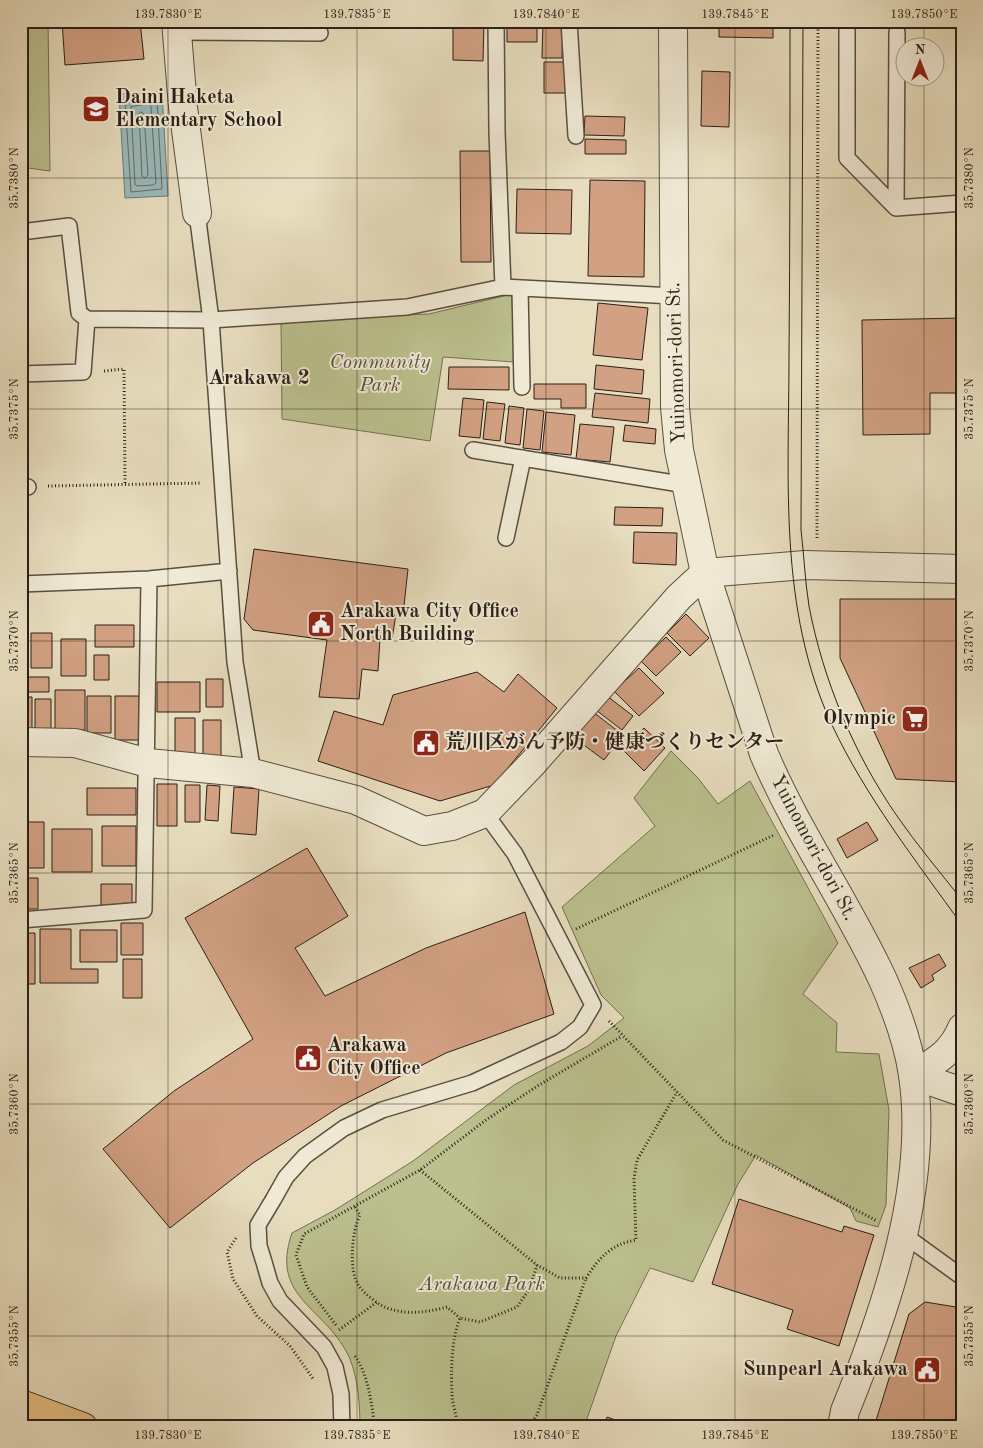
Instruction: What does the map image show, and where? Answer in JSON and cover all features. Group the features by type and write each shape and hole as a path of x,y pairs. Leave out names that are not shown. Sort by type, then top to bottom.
{"main road":[{"path":"21,1404 83,1427"}],"street":[{"name":"Yuinomori-dori St.","path":"673,21 674,407 679,450 705,573 764,754 798,824 862,937 882,979 897,1016 912,1075 916,1116 904,1235 891,1281 844,1412 842,1427"},
{"path":"177,26 183,107 197,213"},
{"path":"21,742 75,743 148,763 253,773 356,800 424,831 452,826 484,813 533,763 679,597 705,573 783,566 962,569"},
{"path":"912,1075 942,1057 956,1043 962,1028"},
{"path":"912,1075 962,1092"}],"lane":[{"path":"496,21 497,132 503,287"},
{"path":"569,21 576,136"},
{"path":"847,21 847,158 896,208 962,203"},
{"path":"177,26 320,33"},
{"path":"896,208 897,32"},
{"path":"197,213 211,320 235,662 253,773"},
{"path":"21,232 69,226 79,313 87,319 211,320 407,307 503,287 673,296"},
{"path":"520,288 522,387"},
{"path":"21,374 83,372 87,319"},
{"path":"473,450 686,485"},
{"path":"506,538 523,458"},
{"path":"21,584 149,579 229,571"},
{"path":"21,920 144,910 148,763 149,579"},
{"path":"342,1427 341,1394 335,1366 324,1347 280,1301 270,1283 259,1246 258,1225 286,1178 305,1156 344,1128 382,1110 472,1083 561,1042 580,1027 592,1005 516,854 484,813"},
{"path":"904,1235 962,1276"}],"path":[{"path":"817,566 818,21"},
{"path":"83,372 124,369 125,483"},
{"path":"25,487 223,482"},
{"path":"558,938 798,824"},
{"path":"592,1005 722,1140 904,1235"},
{"path":"344,1338 307,1287 296,1255 304,1234 420,1170 486,1120 539,1085 622,1036"},
{"path":"528,1427 537,1415 586,1278 600,1256 622,1242 636,1240 634,1179 637,1160 677,1092"},
{"path":"420,1170 537,1265 560,1278 586,1278"},
{"path":"355,1207 360,1214 352,1241 353,1264 359,1286 388,1309 411,1313 448,1307 460,1318 480,1322 517,1307 530,1288 537,1265"},
{"path":"339,1330 377,1302"},
{"path":"458,1427 452,1397 452,1372 456,1328 460,1318"},
{"path":"355,1355 360,1363 371,1398 375,1427"}],"green space":[{"path":"21,21 48,21 50,171 21,167"},
{"name":"Community Park","path":"512,294 514,362 443,357 430,441 282,419 281,320 429,314"},
{"name":"Arakawa Park","path":"671,751 698,778 718,804 750,781 838,943 803,994 837,1023 836,1052 879,1054 889,1110 886,1205 878,1227 856,1221 850,1208 756,1155 738,1184 693,1282 650,1268 616,1336 584,1427 360,1427 358,1392 350,1359 340,1341 294,1288 288,1273 287,1255 292,1233 335,1210 413,1161 514,1085 588,1046 624,1018 601,995 562,907 655,826 634,798"}],"water":[{"path":"162,92 168,196 125,198 119,94"}],"building":[{"path":"62,21 140,21 144,59 65,65"},
{"path":"453,21 484,21 483,61 453,60"},
{"path":"507,21 537,21 537,42 507,42"},
{"path":"719,21 773,21 773,38 719,37"},
{"path":"543,22 563,22 562,58 542,58"},
{"path":"544,62 568,62 568,93 544,93"},
{"path":"702,71 730,72 729,127 701,126"},
{"path":"585,116 625,117 624,136 584,135"},
{"path":"585,139 626,140 626,154 585,154"},
{"path":"460,151 490,151 491,262 461,262"},
{"path":"590,180 645,181 644,277 588,276"},
{"path":"517,189 572,190 571,234 516,233"},
{"path":"598,303 648,308 642,360 593,355"},
{"path":"962,318 962,393 930,393 930,434 863,435 862,320"},
{"path":"596,365 644,370 642,394 594,389"},
{"path":"449,367 509,367 509,390 448,389"},
{"path":"534,384 586,384 586,408 561,408 561,399 534,399"},
{"path":"595,393 650,399 648,423 592,417"},
{"path":"463,398 484,400 480,438 459,436"},
{"path":"487,402 505,404 500,441 483,439"},
{"path":"509,406 524,408 520,445 505,443"},
{"path":"527,409 544,411 540,450 523,448"},
{"path":"546,412 575,415 571,455 542,452"},
{"path":"580,424 614,427 610,462 576,459"},
{"path":"625,425 656,429 655,444 623,441"},
{"path":"615,507 663,508 662,526 614,525"},
{"path":"634,532 677,533 676,565 633,563"},
{"name":"Arakawa City Office North Building","path":"254,549 408,569 403,615 396,614 392,639 380,638 378,671 362,669 359,699 319,697 327,640 253,630 244,619"},
{"name":"Olympic","path":"840,599 962,599 962,782 896,779 840,658"},
{"path":"686,614 709,638 690,656 667,633"},
{"path":"95,625 134,625 134,647 95,647"},
{"path":"31,633 52,633 52,668 31,668"},
{"path":"21,636 24,636 24,665 21,665"},
{"path":"666,637 681,652 656,676 641,661"},
{"path":"61,639 86,639 86,676 61,676"},
{"path":"94,655 109,655 109,680 94,680"},
{"path":"639,668 664,693 639,716 614,691"},
{"name":"荒川区がん予防・健康づくりセンター","path":"477,672 504,692 518,674 557,708 494,785 440,801 318,761 334,711 383,725 393,695"},
{"path":"22,677 49,677 49,692 22,692"},
{"path":"206,679 223,679 223,707 206,707"},
{"path":"157,682 200,682 200,712 157,712"},
{"path":"55,690 85,690 85,730 55,730"},
{"path":"87,696 111,696 111,733 87,733"},
{"path":"115,696 139,696 139,740 115,740"},
{"path":"607,696 633,716 622,730 596,710"},
{"path":"21,697 32,697 32,734 21,734"},
{"path":"35,699 51,699 51,736 35,736"},
{"path":"593,712 623,735 604,760 573,737"},
{"path":"175,718 195,718 195,759 175,759"},
{"path":"203,720 221,720 221,763 203,763"},
{"path":"644,728 665,748 644,771 623,750"},
{"path":"157,784 177,784 177,826 157,826"},
{"path":"185,785 200,785 200,822 185,822"},
{"path":"207,785 220,786 218,821 205,820"},
{"path":"234,787 259,789 256,835 231,833"},
{"path":"87,788 136,788 136,815 87,815"},
{"path":"21,822 44,822 44,868 21,868"},
{"path":"867,822 878,840 847,858 837,839"},
{"path":"102,826 136,826 136,866 102,866"},
{"path":"52,829 92,829 92,872 52,872"},
{"name":"Arakawa City Office","path":"307,848 348,916 295,948 325,996 426,948 525,912 554,1014 446,1053 341,1106 253,1163 170,1228 103,1149 174,1091 253,1039 185,918"},
{"path":"21,878 38,878 38,909 21,909"},
{"path":"101,884 132,884 132,906 101,906"},
{"path":"121,923 143,923 143,955 121,955"},
{"path":"40,929 71,929 71,969 98,969 98,983 40,983"},
{"path":"80,930 117,930 117,962 80,962"},
{"path":"21,933 35,933 35,984 21,984"},
{"path":"939,954 946,966 932,975 934,980 921,988 909,968"},
{"path":"123,959 142,959 142,998 123,998"},
{"path":"739,1199 842,1232 844,1226 874,1235 839,1346 787,1329 793,1310 712,1284"},
{"name":"Sunpearl Arakawa","path":"925,1302 962,1308 962,1427 874,1427 909,1314"},
{"path":"607,1417 635,1427 603,1427"}],"tram line":[{"path":"790,21 788,496 790,543 802,636 815,681 845,752 892,828 962,925"},
{"path":"803,21 801,530 809,606 815,634 832,689 842,716 867,767 881,792 905,827 962,900"}],"place":[{"name":"Daini Haketa Elementary School","path":"96,109"},
{"name":"Arakawa City Office North Building","path":"321,624"},
{"name":"Olympic","path":"915,719"},
{"name":"荒川区がん予防・健康づくりセンター","path":"426,743"},
{"name":"Arakawa City Office","path":"308,1058"},
{"name":"Sunpearl Arakawa","path":"927,1370"}],"district":[{"name":"Arakawa 2","path":"259,378"}]}
